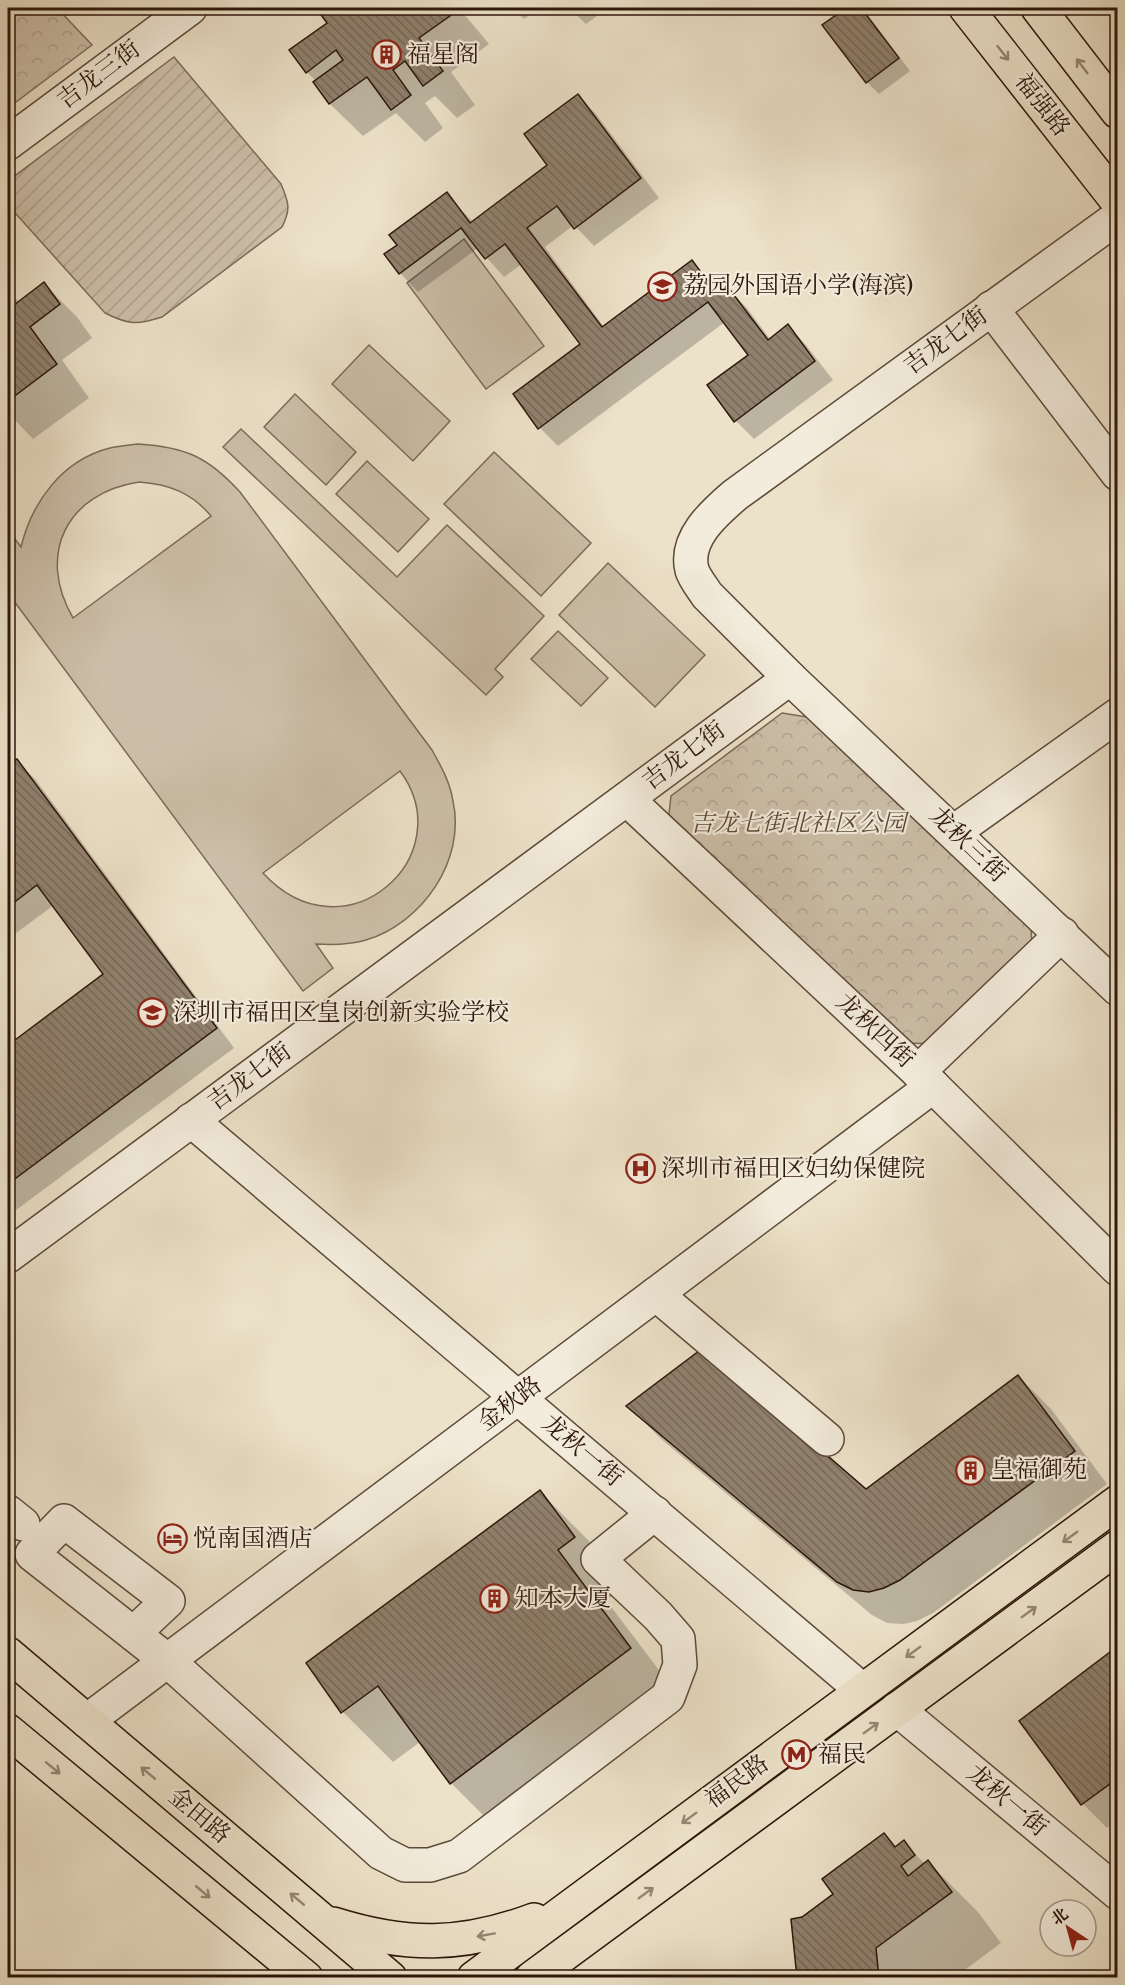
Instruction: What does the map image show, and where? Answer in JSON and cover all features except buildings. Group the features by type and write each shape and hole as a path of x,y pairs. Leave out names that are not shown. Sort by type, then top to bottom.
{"main road":[{"name":"福强路","path":"966,8 1118,202"},
{"path":"1038,8 1118,112"},
{"name":"福民路","path":"474,1977 1118,1502"},
{"name":"福民路","path":"532,1977 1118,1547"},
{"name":"金田路","path":"8,1654 390,1977"},
{"path":"8,1731 287,1967 306,1977"},
{"path":"324,1922 397,1940 426,1942 464,1940 502,1932 540,1918 579,1898"},
{"path":"564,1977 571,1961 599,1927"}],"street":[{"name":"吉龙三街","path":"8,143 190,8"},
{"name":"吉龙七街","path":"8,1256 790,678 707,595 698,583 692,570 691,557 698,536 716,512 735,495 1118,217"},
{"path":"992,308 1118,474"},
{"name":"龙秋三街","path":"790,678 1118,989"},
{"path":"954,832 1118,715"},
{"name":"龙秋四街","path":"627,799 926,1079 1118,1269"},
{"name":"金秋路","path":"87,1721 656,1294 926,1079 1062,934"},
{"name":"龙秋一街","path":"192,1120 862,1690"},
{"path":"656,1294 827,1439"},
{"path":"133,1634 168,1661 381,1853 405,1865 430,1865 459,1856 668,1697 680,1665 678,1639 658,1616 598,1560 656,1513"},
{"name":"龙秋一街","path":"897,1709 1118,1893"}],"green space":[{"path":"8,8 57,8 92,45 8,108"},
{"path":"174,57 281,184 288,210 282,227 162,317 133,323 105,313 8,205 8,181"},
{"path":"464,239 544,346 486,389 407,283"},
{"path":"369,345 450,421 413,461 332,384"},
{"path":"295,394 356,452 326,485 264,427"},
{"path":"241,429 397,577 447,525 544,616 495,669 503,677 486,695 223,447"},
{"path":"138,444 170,448 195,456 217,470 240,492 432,750 450,787 455,824 453,846 446,867 435,887 422,904 405,920 386,932 353,943 316,944 333,968 303,991 8,593 8,530 21,547 26,530 41,499 64,473 77,462 93,454 110,448","holes":["139,482 179,491 196,501 211,516 73,618 62,594 58,571 59,550 65,530 77,513 93,499 114,488","400,771 416,803 417,835 406,864 386,887 359,902 328,907 295,898 263,873"]},
{"path":"494,452 591,543 541,596 444,504"},
{"path":"367,461 429,519 398,552 336,494"},
{"path":"608,563 705,655 655,707 559,615"},
{"path":"558,631 608,678 581,706 531,659"},
{"name":"吉龙七街北社区公园","path":"782,713 813,718 1031,922 1032,952 937,1044 907,1043 668,823 671,796"}],"place":[{"name":"福星阁","path":"386,55"},
{"name":"荔园外国语小学(海滨)","path":"662,286"},
{"name":"深圳市福田区皇岗创新实验学校","path":"152,1013"},
{"name":"深圳市福田区妇幼保健院","path":"640,1169"},
{"name":"皇福御苑","path":"970,1470"},
{"name":"悦南国酒店","path":"172,1539"},
{"name":"知本大厦","path":"494,1599"},
{"name":"福民","path":"797,1755"}]}
